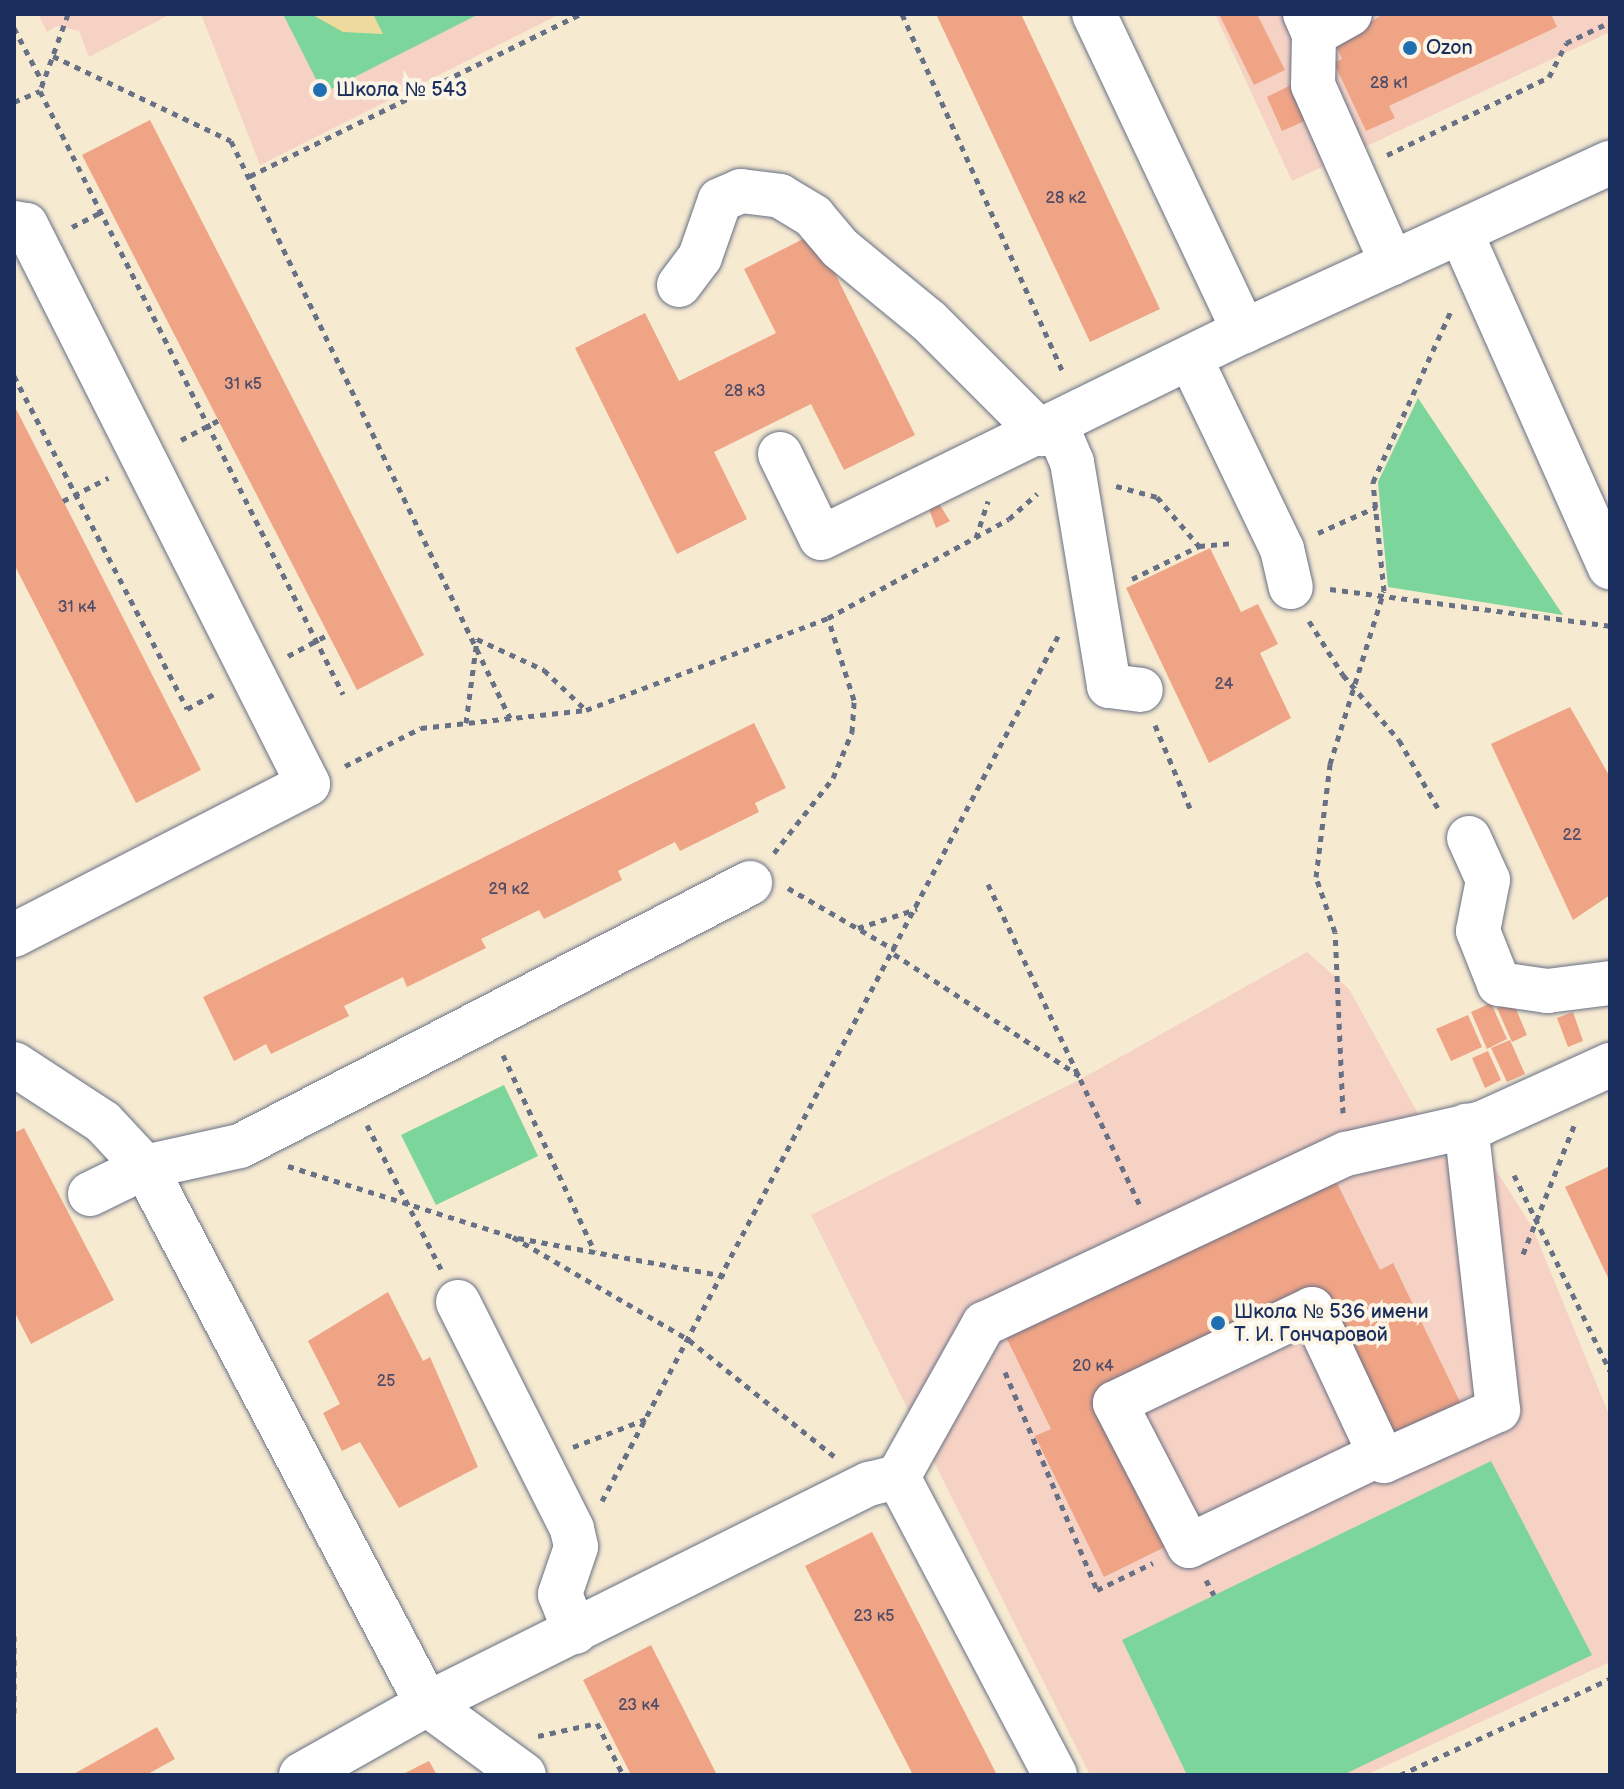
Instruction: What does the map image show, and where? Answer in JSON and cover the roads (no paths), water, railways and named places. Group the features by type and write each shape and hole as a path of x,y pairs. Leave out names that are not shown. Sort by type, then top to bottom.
{"lane":[{"path":"1094,14 1244,331"},
{"path":"1323,21 1313,85 1392,263"},
{"path":"780,454 821,538 1066,445 1191,360 1244,331 1392,263 1467,247 1610,163"},
{"path":"679,285 700,257 720,200 741,191 780,196 813,216 840,248 929,321 1066,445 1109,686 1141,690"},
{"path":"14,223 26,225 308,784 14,935"},
{"path":"1467,247 1610,567"},
{"path":"1191,360 1286,568"},
{"path":"1469,838 1488,880 1478,931 1499,984 1547,991 1610,983"},
{"path":"90,1194 145,1167 240,1146 755,877"},
{"path":"14,1064 103,1122 145,1167 427,1704 524,1775"},
{"path":"301,1775 427,1704 883,1481 984,1324 1346,1154 1474,1124 1591,1073"},
{"path":"1380,1454 1189,1546 1115,1403 1312,1309 1384,1461 1498,1410 1474,1124"},
{"path":"458,1302 542,1459 576,1547 560,1594 575,1632"},
{"path":"883,1481 1055,1775"}],"place":[{"name":"Ozon","path":"1410,48"},
{"name":"Школа № 543","path":"320,90"},
{"name":"Школа № 536 имени Т. И. Гончаровой","path":"1218,1323"}]}
